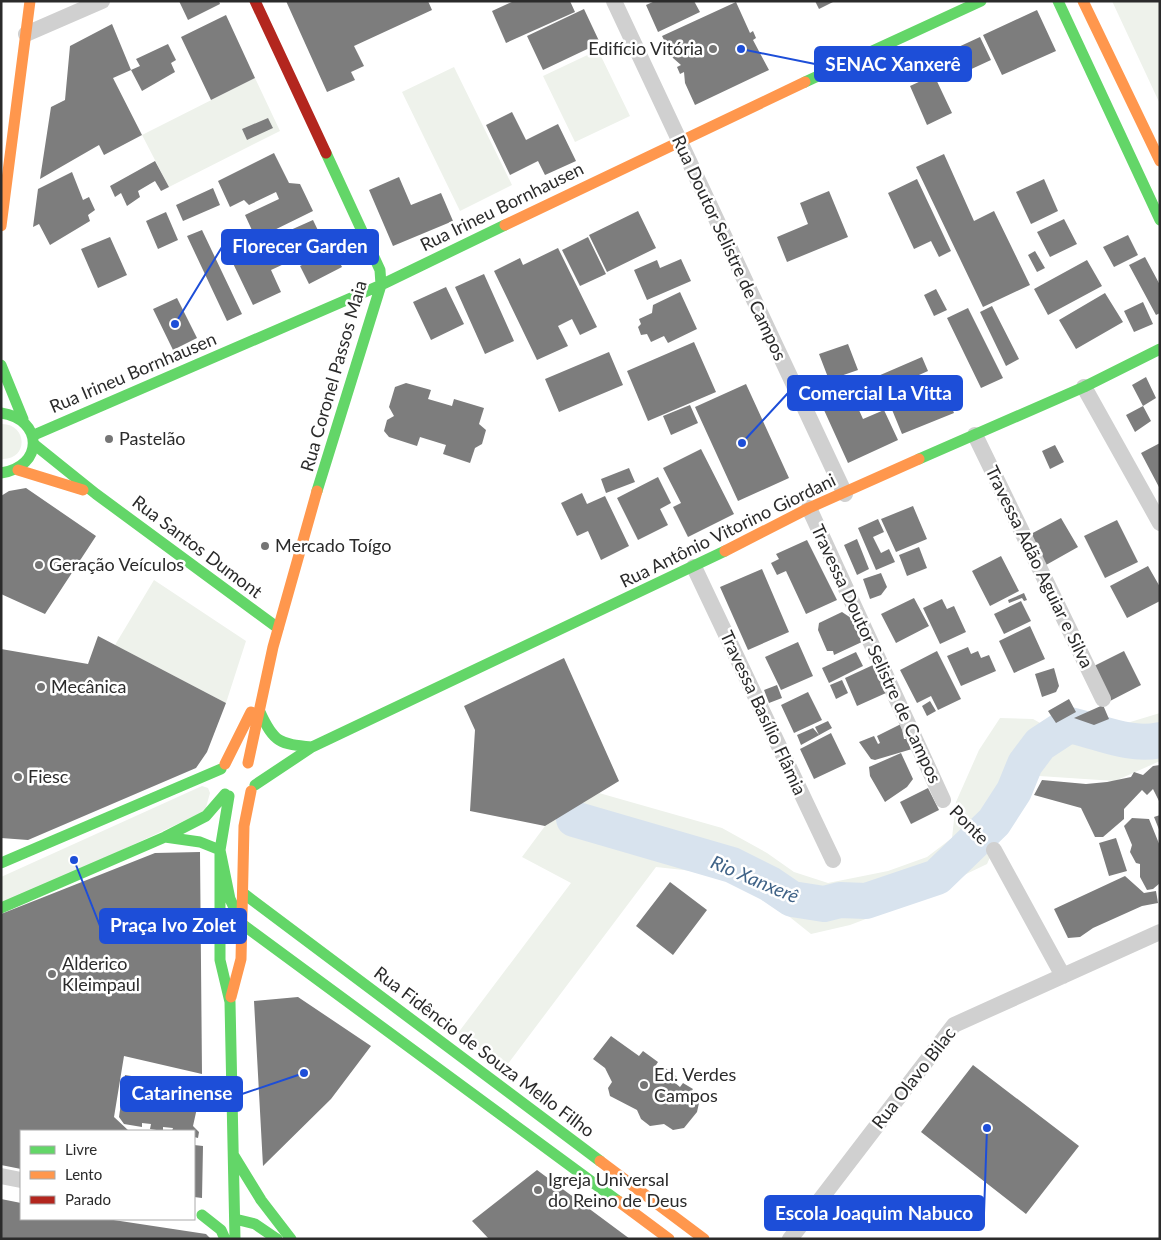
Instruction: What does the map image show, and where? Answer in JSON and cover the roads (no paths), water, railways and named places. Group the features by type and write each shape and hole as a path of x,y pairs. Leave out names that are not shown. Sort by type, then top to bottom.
{"street":[{"path":"1,224 30,1"},
{"path":"26,34 102,1"},
{"name":"Rua Coronel Passos Maia","path":"249,764 260,712 262,689 278,628 381,285 380,270 256,1"},
{"name":"Rua Doutor Selistre de Campos","path":"614,1 678,142 845,494"},
{"name":"Rua Irineu Bornhausen","path":"34,440 381,285 678,142 981,1"},
{"path":"1058,1 1102,97 1157,208 1160,220"},
{"path":"1083,1 1160,161"},
{"path":"1102,97 1124,87"},
{"name":"Rua Antônio Vitorino Giordani","path":"253,788 312,747 694,567 808,508 845,494 1084,386 1160,349"},
{"name":"Rua Santos Dumont","path":"1,365 22,419 30,426 34,440 96,494 278,628"},
{"path":"1084,386 1160,523"},
{"path":"1,413 14,414 22,419"},
{"name":"Travessa Adão Aguiar e Silva","path":"975,435 1103,699"},
{"path":"1,473 18,470 26,464 34,440"},
{"path":"18,470 96,494"},
{"name":"Travessa Doutor Selistre de Campos","path":"808,508 943,800"},
{"name":"Travessa Basílio Flâmia","path":"694,567 833,860"},
{"name":"Rua Coronel Passos Maia","path":"223,766 262,689"},
{"path":"260,712 270,736 279,744 312,747"},
{"name":"Rua Antônio Vitorino Giordani","path":"280,753 312,747"},
{"path":"1,863 236,760 249,764 263,759"},
{"path":"230,1002 241,959 244,826 253,788 254,771 249,764"},
{"path":"223,766 218,782 227,795 220,850 220,960 230,1002 235,1229"},
{"path":"227,795 241,797 253,788"},
{"path":"1,908 165,837 206,816 227,795"},
{"path":"165,837 190,839 209,844 220,850 230,899 242,924"},
{"path":"994,850 1063,976"},
{"name":"Rua Fidêncio de Souza Mello Filho","path":"243,893 318,965 423,1058 669,1239"},
{"name":"Rua Fidêncio de Souza Mello Filho","path":"242,924 272,945 318,965 437,1039 704,1239"},
{"name":"Rua Olavo Bilac","path":"790,1239 954,1025 1160,932"},
{"path":"241,959 254,947 272,945"},
{"path":"423,1058 437,1039"},
{"path":"513,1123 526,1105"},
{"path":"233,1155 262,1200 291,1239"},
{"path":"602,1189 615,1172"},
{"path":"1,1176 20,1180"},
{"path":"198,1215 235,1229 248,1239"},
{"path":"198,1215 221,1230 225,1239"},
{"path":"235,1229 255,1224 277,1239"}],"waterway":[{"name":"Rio Xanxerê","path":"574,819 732,865 770,884 792,899 824,904 840,900 866,901 937,877 994,822 1014,791 1025,764 1040,744 1069,725 1125,740 1148,742 1160,740"}],"place":[{"name":"Edifício Vitória","path":"713,49"},
{"name":"SENAC Xanxerê","path":"741,49"},
{"name":"Florecer Garden","path":"175,324"},
{"name":"Pastelão","path":"109,439"},
{"name":"Comercial La Vitta","path":"742,443"},
{"name":"Mercado Toígo","path":"265,546"},
{"name":"Geração Veículos","path":"39,565"},
{"name":"Mecânica","path":"41,687"},
{"name":"Fiesc","path":"18,777"},
{"name":"Praça Ivo Zolet","path":"74,860"},
{"name":"Alderico Kleimpaul","path":"52,974"},
{"name":"Catarinense","path":"304,1073"},
{"name":"Ed. Verdes Campos","path":"644,1085"},
{"name":"Escola Joaquim Nabuco","path":"987,1128"},
{"name":"Igreja Universal do Reino de Deus","path":"538,1190"}]}
